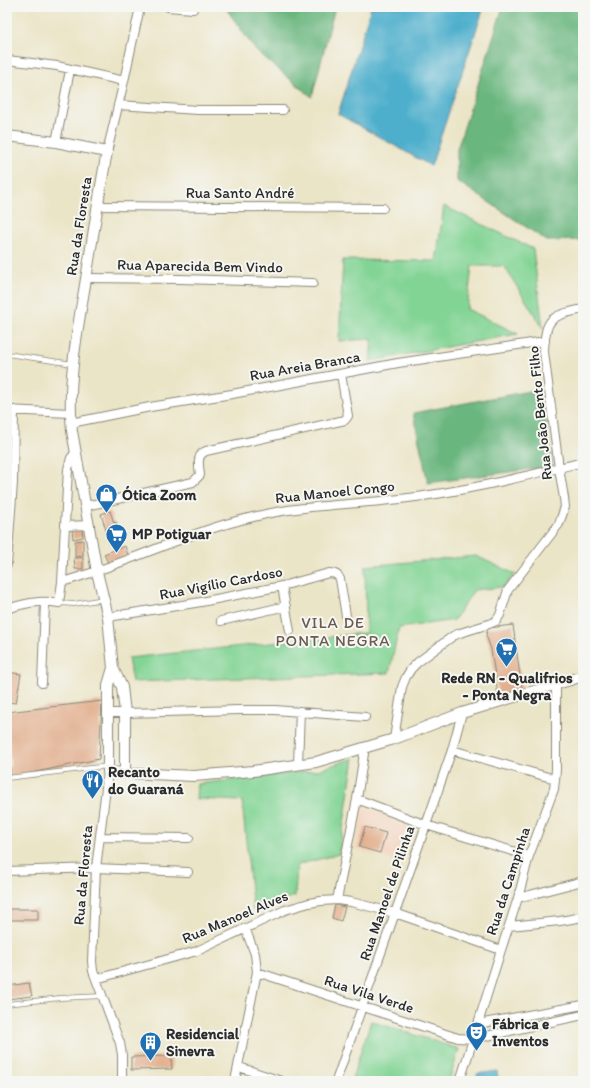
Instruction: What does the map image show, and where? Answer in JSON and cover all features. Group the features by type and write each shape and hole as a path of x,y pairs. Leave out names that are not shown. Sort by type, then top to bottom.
{"street":[{"name":"Rua da Floresta","path":"126,772 125,713 122,687 113,668 108,617 97,572 90,525 70,418 78,322 97,206 107,152 140,7"},
{"path":"168,7 193,9"},
{"path":"7,60 39,63 124,81"},
{"path":"56,142 70,70"},
{"path":"118,105 198,110 283,110"},
{"path":"7,136 56,142 107,152"},
{"name":"Rua Santo André","path":"97,206 382,208"},
{"name":"Rua Aparecida Bem Vindo","path":"86,278 313,283"},
{"name":"Rua João Bento Filho","path":"394,739 402,687 411,669 453,636 460,632 489,624 498,619 508,590 559,524 565,507 544,352 545,341 550,321 559,315 583,310"},
{"name":"Rua Areia Branca","path":"10,410 52,413 70,418 150,407 398,363 545,341"},
{"path":"86,506 193,482 200,475 199,457 206,451 343,422 347,419 341,374"},
{"path":"7,565 13,483 10,410"},
{"path":"7,609 28,603 45,602 59,604 62,582 68,464 76,452"},
{"name":"Rua Manoel Congo","path":"62,582 97,572 179,540 232,522 253,517 303,508 399,499 472,488 583,462"},
{"path":"65,526 90,525"},
{"name":"Rua Vigílio Cardoso","path":"108,617 201,602 282,586 329,572 337,574 340,579 347,622"},
{"path":"282,586 290,631"},
{"path":"42,683 45,602"},
{"path":"221,621 286,606"},
{"name":"Rua da Floresta","path":"113,668 108,685 108,769 96,868 92,961 93,971 120,1043 122,1055 122,1081"},
{"path":"108,769 126,772 194,776 253,771 316,762 394,739 462,713 583,676"},
{"name":"Rua da Campinha","path":"460,1081 518,898 529,856 554,789 556,779 556,685"},
{"path":"108,713 240,710 300,712 364,717"},
{"path":"298,764 300,712"},
{"name":"Rua Manoel de Pilinha","path":"336,1081 452,750 462,713"},
{"path":"337,900 358,799 365,748"},
{"path":"452,750 556,779"},
{"path":"358,799 426,825 529,856"},
{"path":"100,837 189,838"},
{"path":"7,871 96,868 188,872"},
{"path":"518,898 583,881"},
{"name":"Rua Manoel Alves","path":"96,979 197,951 296,906 337,900 395,913 501,950"},
{"path":"509,926 583,917"},
{"path":"235,1081 257,972 255,954 245,928"},
{"name":"Rua Vila Verde","path":"257,972 458,1038 473,1039 583,1015"},
{"path":"478,1024 583,1005"},
{"path":"239,1067 281,1081"}],"lane":[{"path":"7,354 74,364"},
{"path":"59,604 74,604 104,599"},
{"path":"7,778 108,769"},
{"path":"7,1004 60,998 103,996"}],"shaded area":[{"path":"363,808 408,822 396,861 355,849"}],"green space":[{"path":"225,7 335,7 312,97 256,51"},
{"path":"503,7 583,7 583,240 547,241 457,181 457,149"},
{"path":"444,206 533,249 543,328 504,266 472,266 467,309 518,334 370,361 372,339 339,341 343,260 436,261"},
{"path":"540,389 553,466 428,483 413,413"},
{"path":"476,556 515,574 503,587 474,590 454,620 399,628 389,673 132,682 128,658 366,633 365,566"},
{"path":"354,758 339,854 297,865 295,896 253,910 242,801 196,799 197,784 318,770"},
{"path":"371,1021 459,1049 449,1081 351,1081"}],"water":[{"path":"371,7 484,7 431,166 338,114"},
{"path":"497,1071 498,1079 477,1079 477,1074"}],"building":[{"path":"110,511 122,539 110,543 101,514"},
{"path":"82,528 83,537 73,539 72,530"},
{"path":"83,540 83,556 75,557 75,541"},
{"name":"MP Potiguar","path":"125,546 128,555 108,563 104,554"},
{"path":"74,558 83,558 83,569 75,569"},
{"name":"Rede RN - Qualifrios - Ponta Negra","path":"513,625 522,690 498,695 491,649 486,635 488,628"},
{"path":"7,672 21,674 16,703 7,702"},
{"path":"102,701 99,759 11,777 7,712"},
{"path":"365,827 386,833 380,853 359,847"},
{"path":"335,905 345,907 341,921 332,918"},
{"path":"7,909 38,909 38,920 7,920"},
{"path":"29,983 32,996 7,999 7,986"},
{"name":"Residencial Sinevra","path":"171,1056 172,1069 131,1070 131,1057"}],"place":[{"name":"Ótica Zoom","path":"107,514"},
{"name":"MP Potiguar","path":"116,554"},
{"name":"Rede RN - Qualifrios - Ponta Negra","path":"507,668"},
{"name":"Recanto do Guaraná","path":"93,800"},
{"name":"Fábrica e Inventos","path":"477,1052"},
{"name":"Residencial Sinevra","path":"151,1062"}],"district":[{"name":"VILA DE PONTA NEGRA","path":"333,631"}]}
